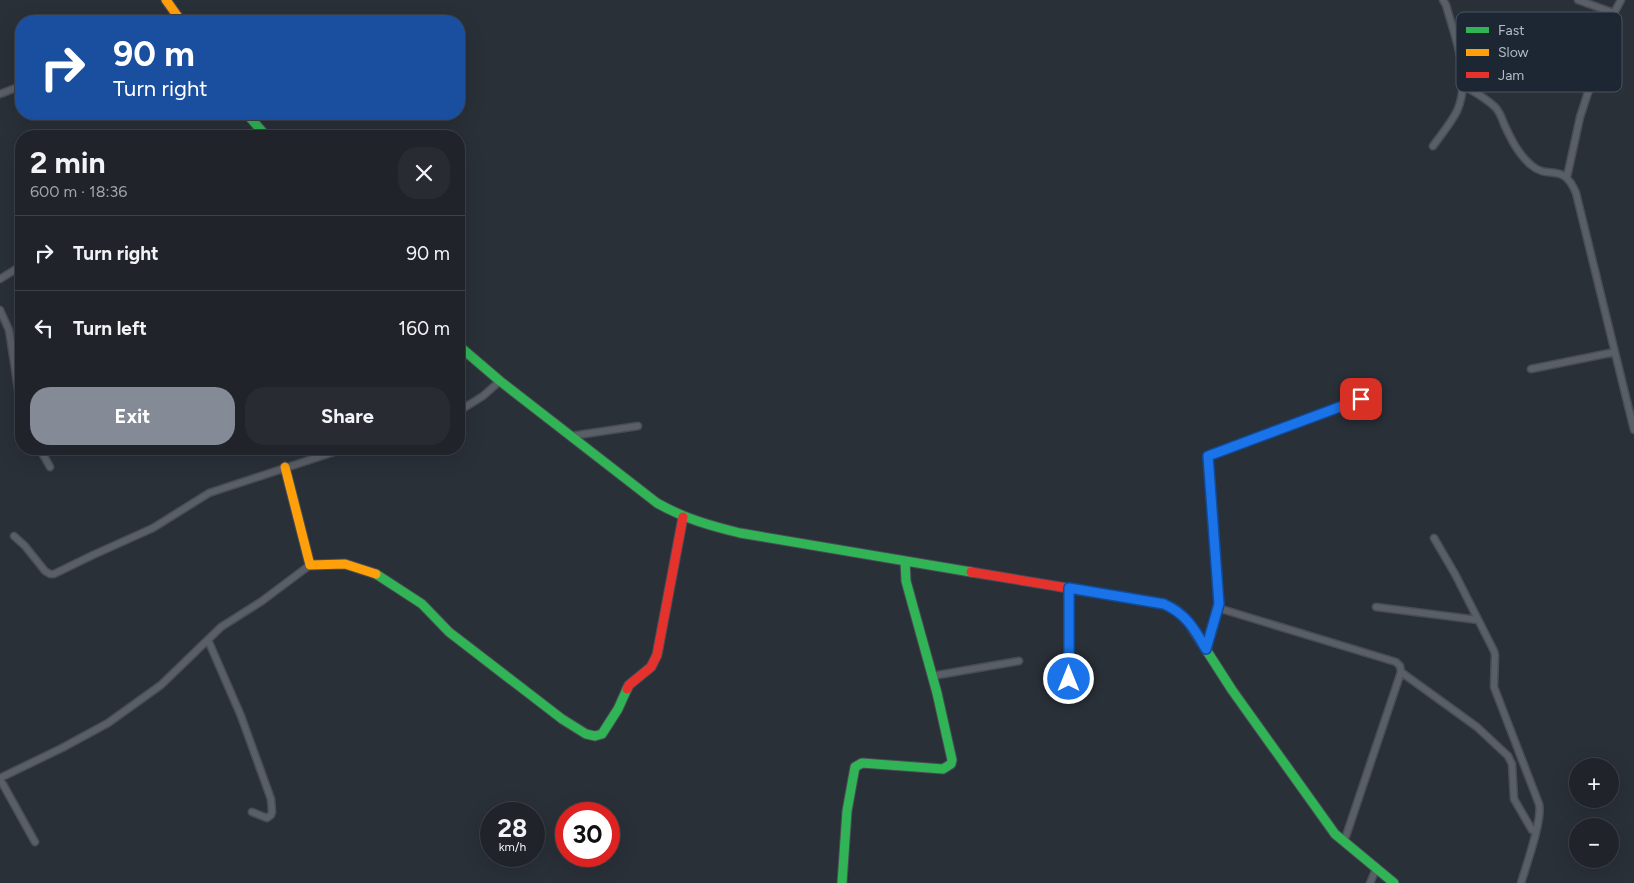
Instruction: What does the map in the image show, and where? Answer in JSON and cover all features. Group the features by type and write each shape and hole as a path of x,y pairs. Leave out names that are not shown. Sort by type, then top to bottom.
{"street":[{"path":"166,0 177,15"},
{"path":"1443,0 1456,44"},
{"path":"1578,0 1611,12"},
{"path":"1615,12 1621,0"},
{"path":"0,94 15,88"},
{"path":"1433,146 1457,111 1462,92"},
{"path":"1474,92 1497,108 1516,149 1530,165 1537,170 1560,173 1567,177 1572,184 1576,193 1634,430"},
{"path":"1567,177 1580,117 1588,92"},
{"path":"252,120 261,130"},
{"path":"0,279 15,270"},
{"path":"0,310 9,330 15,369"},
{"path":"465,351 500,381 657,503 697,523 740,533 1164,604 1176,610 1187,620 1232,690 1335,834 1394,883"},
{"path":"1531,369 1616,352"},
{"path":"465,407 483,396 500,381"},
{"path":"1206,649 1219,604 1208,456 1361,399"},
{"path":"571,436 638,426"},
{"path":"43,455 50,467"},
{"path":"14,536 25,546 45,571 54,574 92,554 153,528 209,492 323,455"},
{"path":"284,467 310,565"},
{"path":"35,842 0,778 108,723 161,685 221,627 262,601 310,565 345,564 376,574 422,604 449,632 562,719 586,734 595,736 602,734 629,685 651,667 657,655 683,517"},
{"path":"1434,538 1495,654 1494,687 1539,804 1540,813 1521,883"},
{"path":"842,883 847,811 855,767 862,763 943,769 951,764 952,760 932,676 906,581 905,561"},
{"path":"1069,588 1069,679"},
{"path":"1376,607 1478,620"},
{"path":"1218,608 1396,662 1400,666 1401,672 1344,842"},
{"path":"208,640 241,716 271,799 272,812 267,818 252,812"},
{"path":"932,676 1019,661"},
{"path":"1401,672 1477,727 1508,756 1512,764 1514,800 1532,830 1536,830"},
{"path":"1370,883 1376,869"}],"traffic: fast":[{"path":"252,120 261,130"},
{"path":"465,351 500,381 657,503 677,513 740,533 971,572"},
{"path":"842,883 847,811 855,767 862,763 943,769 951,764 952,760 937,693 906,581 905,561"},
{"path":"376,574 422,604 449,632 562,719 586,734 595,736 602,734 618,709 627,689"},
{"path":"1168,606 1176,610 1187,620 1232,690 1335,834 1394,883"}],"traffic: slow":[{"path":"166,0 177,15"},
{"path":"285,467 310,565 345,564 376,574"}],"traffic: jam":[{"path":"627,689 629,685 651,667 657,655 683,517"},
{"path":"971,572 1168,606"}],"route":[{"path":"1069,679 1069,588 1164,604 1176,610 1187,620 1206,649 1219,604 1208,456 1361,399"}]}
